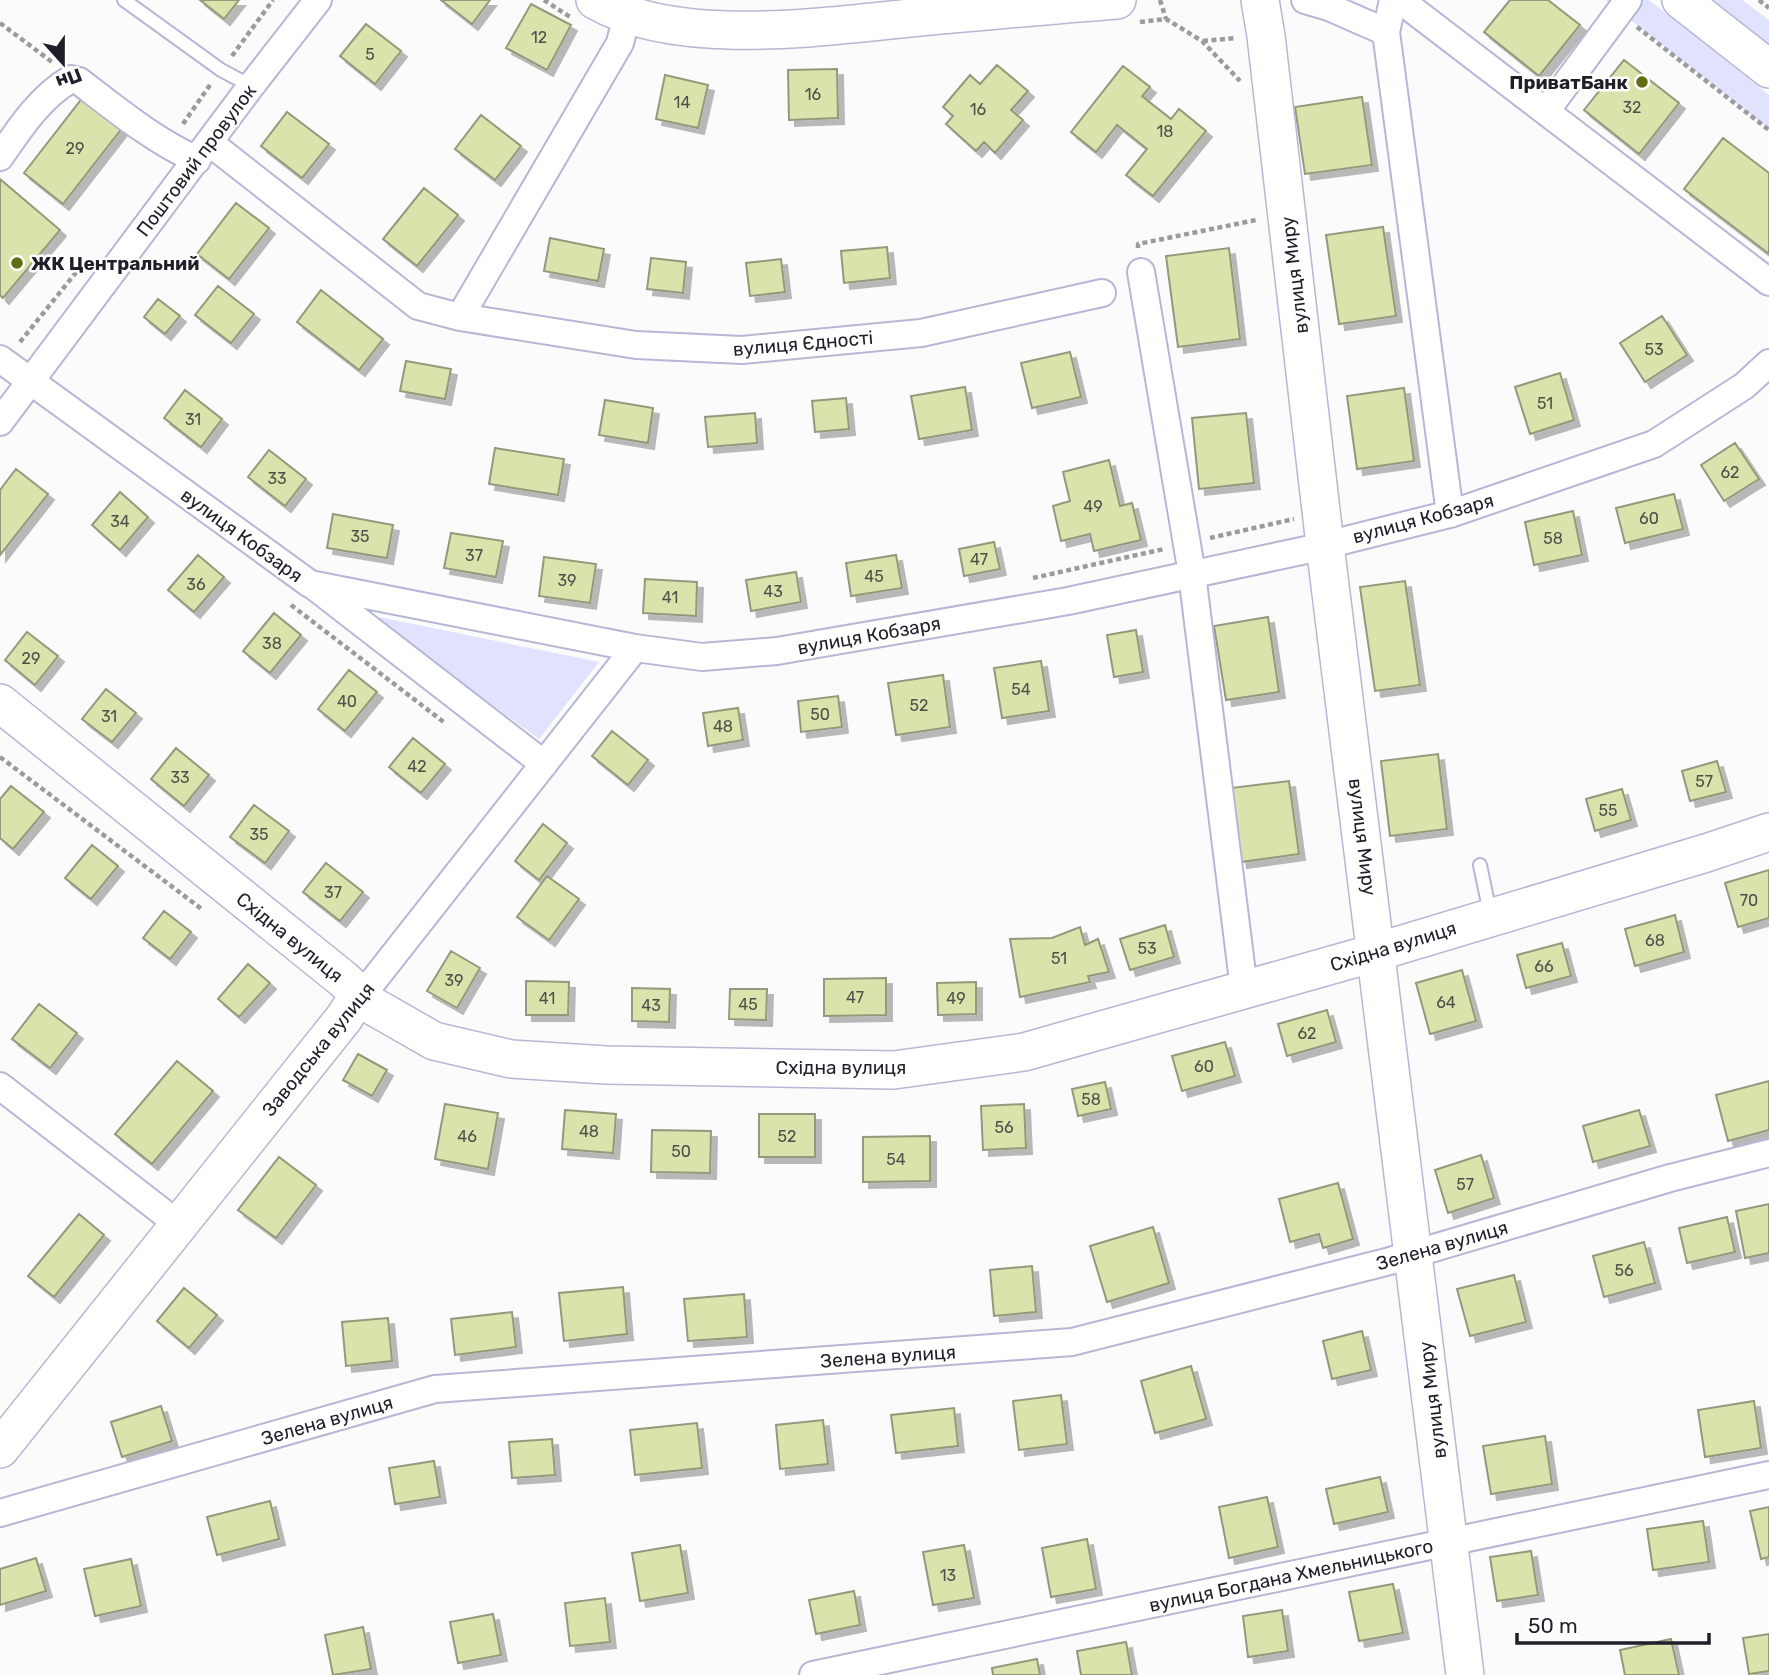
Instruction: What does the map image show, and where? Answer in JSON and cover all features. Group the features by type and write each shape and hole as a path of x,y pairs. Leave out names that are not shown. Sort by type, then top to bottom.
{"street":[{"name":"Поштовий провулок","path":"0,422 318,0"},
{"path":"460,317 620,43 611,7 687,27 782,29 1117,0"},
{"name":"вулиця Миру","path":"1260,0 1465,1675"},
{"path":"1305,0 1329,7 1386,32"},
{"path":"1393,0 1386,32 1450,514"},
{"path":"1400,0 1769,282"},
{"path":"1681,0 1769,69"},
{"path":"1546,111 1623,6"},
{"path":"0,156 53,89 71,79"},
{"name":"вулиця Єдності","path":"71,79 79,81 168,147 204,151 418,306 460,317 636,345 742,350 921,333 1102,293"},
{"path":"1141,272 1192,574 1244,989"},
{"name":"вулиця Кобзаря","path":"9,348 36,372 310,584 635,649 702,657 778,651 1068,601 1325,545 1450,514 1654,444 1744,386 1769,363"},
{"path":"310,584 544,764"},
{"name":"Заводська вулиця","path":"0,1449 635,649"},
{"name":"Східна вулиця","path":"0,703 343,979 371,1005 434,1041 511,1059 606,1065 894,1070 1024,1052 1377,951 1769,832"},
{"path":"0,1086 178,1224"},
{"name":"Зелена вулиця","path":"0,1513 435,1389 1072,1342 1390,1261 1670,1178 1769,1153"},
{"name":"вулиця Богдана Хмельницького","path":"813,1675 1769,1475"}],"lane":[{"path":"124,0 221,69 251,86"},
{"path":"1480,865 1491,917"}],"path":[{"path":"168,147 188,114 273,0"},
{"path":"1160,0 1166,19"},
{"path":"1759,0 1769,8"},
{"path":"1623,6 1769,130"},
{"path":"0,23 56,64 71,79"},
{"path":"1141,272 1138,244 1264,218"},
{"path":"36,372 9,348 87,259"},
{"path":"1023,580 1299,518"},
{"path":"0,757 213,917"}],"shaded area":[{"path":"1605,0 1649,0 1769,95 1769,129"},
{"path":"1696,0 1742,0 1769,20 1769,57"},
{"path":"369,615 599,662 539,739"}],"building":[{"path":"200,0 239,0 224,19"},
{"path":"441,0 490,0 472,24"},
{"path":"1510,0 1548,0 1580,25 1539,76 1484,32"},
{"path":"531,4 571,25 547,70 506,48"},
{"path":"366,24 401,51 375,84 340,56"},
{"path":"1624,60 1679,103 1639,154 1584,110"},
{"path":"997,65 1028,91 1011,110 1023,120 995,153 984,142 976,151 946,124 953,116 943,107 970,75 980,84"},
{"path":"1123,66 1150,87 1142,96 1171,119 1179,109 1206,131 1153,196 1126,175 1147,149 1117,125 1096,152 1071,132"},
{"path":"837,69 838,118 789,120 788,70"},
{"path":"665,75 708,85 698,128 656,119"},
{"path":"87,92 126,123 63,204 24,173"},
{"path":"1362,97 1372,165 1305,174 1295,107"},
{"path":"287,112 329,144 302,178 261,146"},
{"path":"481,115 521,146 495,180 455,149"},
{"path":"1723,138 1769,173 1769,254 1684,189"},
{"name":"ЖК Центральний","path":"0,179 60,230 3,298 0,295"},
{"path":"424,188 458,215 417,266 383,239"},
{"path":"236,203 269,228 229,279 197,254"},
{"path":"1383,227 1396,316 1339,324 1326,235"},
{"path":"550,238 604,249 598,281 544,271"},
{"path":"887,247 890,278 844,283 841,251"},
{"path":"1229,248 1240,339 1178,347 1166,256"},
{"path":"651,258 686,262 683,293 647,289"},
{"path":"781,259 785,292 750,296 746,263"},
{"path":"218,286 254,314 231,343 195,315"},
{"path":"321,290 383,339 359,370 297,322"},
{"path":"158,299 180,316 165,334 144,317"},
{"path":"1662,316 1687,355 1645,382 1620,343"},
{"path":"1070,352 1081,397 1032,408 1021,363"},
{"path":"406,361 451,369 445,399 400,391"},
{"path":"1560,373 1574,420 1530,434 1515,387"},
{"path":"965,387 972,430 919,439 911,396"},
{"path":"1404,388 1414,461 1357,469 1347,396"},
{"path":"185,390 222,419 201,447 164,418"},
{"path":"846,398 849,429 815,432 812,401"},
{"path":"605,400 653,408 648,443 599,435"},
{"path":"755,413 757,443 708,447 705,417"},
{"path":"1246,413 1254,483 1199,489 1192,418"},
{"path":"1735,443 1759,479 1724,501 1701,465"},
{"path":"495,448 564,459 558,495 489,484"},
{"path":"269,450 306,479 285,506 248,477"},
{"path":"1109,460 1120,506 1132,503 1141,540 1094,551 1090,534 1061,541 1053,506 1070,501 1063,472"},
{"path":"16,469 48,494 0,555 0,490"},
{"path":"120,492 148,517 120,550 92,525"},
{"path":"1674,494 1683,529 1625,543 1616,508"},
{"path":"1573,511 1582,555 1534,565 1525,522"},
{"path":"333,514 393,525 387,558 327,548"},
{"path":"451,533 503,541 496,577 444,568"},
{"path":"994,542 1000,569 964,576 959,549"},
{"path":"198,555 224,577 194,612 168,590"},
{"path":"896,555 902,588 851,596 846,563"},
{"path":"544,557 596,564 590,603 539,596"},
{"path":"796,572 801,602 751,611 746,580"},
{"path":"645,579 697,582 696,616 643,613"},
{"path":"1405,581 1420,685 1375,691 1360,587"},
{"path":"274,613 301,635 270,673 243,651"},
{"path":"1268,617 1279,692 1226,700 1214,626"},
{"path":"1136,630 1143,672 1114,677 1107,635"},
{"path":"27,632 58,656 35,685 5,660"},
{"path":"1041,661 1049,711 1002,718 994,668"},
{"path":"349,670 377,692 345,731 318,709"},
{"path":"943,675 950,727 896,735 888,683"},
{"path":"106,689 136,713 112,742 82,719"},
{"path":"838,696 842,727 801,732 798,701"},
{"path":"738,708 743,740 708,746 703,713"},
{"path":"612,731 648,760 628,785 592,756"},
{"path":"413,738 445,764 421,793 389,767"},
{"path":"176,748 209,775 184,806 151,779"},
{"path":"1438,754 1447,829 1390,836 1381,761"},
{"path":"1717,761 1726,792 1690,801 1682,771"},
{"path":"1289,781 1299,854 1241,862 1231,788"},
{"path":"11,786 44,812 13,849 0,838 0,799"},
{"path":"1622,789 1631,820 1595,831 1586,799"},
{"path":"254,805 289,831 265,863 230,837"},
{"path":"543,824 567,843 539,880 515,861"},
{"path":"92,845 118,866 91,899 65,878"},
{"path":"326,863 363,892 340,921 303,892"},
{"path":"1769,870 1769,918 1738,927 1725,883"},
{"path":"547,876 579,899 549,940 517,917"},
{"path":"164,911 191,932 170,959 143,938"},
{"path":"1675,915 1684,952 1635,966 1625,929"},
{"path":"1165,925 1174,957 1130,970 1120,939"},
{"path":"1080,927 1085,945 1098,939 1109,972 1088,976 1090,982 1020,997 1010,939 1052,938"},
{"path":"1562,943 1571,976 1526,988 1517,955"},
{"path":"451,951 480,968 457,1008 427,991"},
{"path":"248,964 270,983 239,1017 218,999"},
{"path":"1462,970 1476,1021 1430,1034 1416,983"},
{"path":"886,978 886,1015 824,1016 824,979"},
{"path":"526,981 569,982 568,1015 526,1015"},
{"path":"976,982 976,1014 938,1015 937,983"},
{"path":"632,988 670,989 669,1022 632,1021"},
{"path":"730,989 767,989 766,1020 729,1019"},
{"path":"39,1004 77,1033 50,1068 12,1039"},
{"path":"1327,1010 1336,1042 1287,1056 1278,1024"},
{"path":"1225,1042 1235,1076 1182,1091 1172,1056"},
{"path":"358,1054 387,1070 372,1096 343,1080"},
{"path":"177,1061 213,1091 152,1164 115,1134"},
{"path":"1769,1081 1769,1130 1728,1141 1716,1095"},
{"path":"1105,1082 1111,1109 1078,1116 1072,1089"},
{"path":"445,1104 498,1113 488,1169 435,1159"},
{"path":"1024,1104 1026,1148 983,1150 981,1106"},
{"path":"565,1110 616,1114 613,1153 562,1149"},
{"path":"1639,1110 1650,1146 1593,1162 1583,1126"},
{"path":"759,1114 815,1114 815,1157 759,1157"},
{"path":"652,1130 711,1131 710,1173 651,1172"},
{"path":"930,1136 930,1181 863,1182 863,1137"},
{"path":"1481,1155 1494,1198 1448,1213 1435,1170"},
{"path":"279,1157 316,1185 276,1238 238,1210"},
{"path":"1338,1183 1353,1239 1323,1248 1319,1234 1290,1242 1279,1199"},
{"path":"1769,1204 1769,1253 1745,1258 1736,1211"},
{"path":"79,1214 104,1235 54,1297 28,1276"},
{"path":"1727,1217 1735,1252 1687,1263 1679,1228"},
{"path":"1153,1227 1169,1283 1107,1302 1090,1246"},
{"path":"1644,1242 1655,1283 1604,1297 1593,1256"},
{"path":"1032,1266 1036,1312 994,1316 990,1270"},
{"path":"1514,1275 1526,1322 1470,1336 1457,1289"},
{"path":"623,1287 627,1334 564,1341 559,1293"},
{"path":"184,1288 217,1315 189,1348 157,1321"},
{"path":"744,1294 747,1337 688,1341 684,1299"},
{"path":"512,1312 516,1347 455,1355 451,1319"},
{"path":"388,1318 392,1361 346,1366 342,1322"},
{"path":"1362,1331 1371,1370 1332,1379 1323,1341"},
{"path":"1191,1366 1206,1419 1155,1433 1141,1381"},
{"path":"1061,1395 1067,1444 1019,1450 1013,1401"},
{"path":"1754,1401 1761,1448 1705,1457 1698,1410"},
{"path":"161,1406 172,1441 122,1457 111,1422"},
{"path":"954,1408 958,1446 896,1453 891,1415"},
{"path":"823,1420 828,1464 780,1469 776,1425"},
{"path":"697,1423 702,1468 635,1475 630,1430"},
{"path":"1545,1436 1552,1484 1491,1494 1483,1446"},
{"path":"552,1439 555,1475 512,1478 509,1442"},
{"path":"434,1461 440,1497 395,1504 389,1468"},
{"path":"1380,1477 1388,1512 1334,1524 1326,1489"},
{"path":"1267,1497 1278,1547 1229,1558 1219,1507"},
{"path":"270,1501 279,1539 217,1555 207,1517"},
{"path":"1769,1507 1769,1557 1761,1559 1750,1511"},
{"path":"1703,1521 1709,1562 1653,1570 1647,1529"},
{"path":"1087,1539 1096,1589 1051,1597 1042,1548"},
{"path":"680,1545 688,1593 640,1601 632,1553"},
{"path":"964,1545 974,1598 933,1605 923,1552"},
{"path":"1531,1551 1538,1595 1497,1601 1490,1557"},
{"path":"36,1558 46,1591 0,1605 0,1569"},
{"path":"131,1559 141,1606 95,1616 84,1569"},
{"path":"1393,1584 1403,1633 1359,1641 1349,1592"},
{"path":"854,1591 860,1625 816,1634 809,1600"},
{"path":"605,1598 610,1642 570,1646 565,1603"},
{"path":"1282,1610 1288,1651 1248,1657 1243,1616"},
{"path":"493,1614 501,1655 458,1663 450,1622"},
{"path":"363,1627 371,1669 333,1675 325,1635"},
{"path":"1769,1634 1769,1671 1749,1674 1743,1638"},
{"path":"1671,1639 1679,1675 1625,1675 1620,1650"},
{"path":"1126,1642 1132,1675 1081,1675 1077,1651"},
{"path":"1037,1659 1040,1675 993,1675 992,1668"}],"place":[{"name":"ПриватБанк","path":"1642,82"},
{"name":"ЖК Центральний","path":"17,263"}]}
